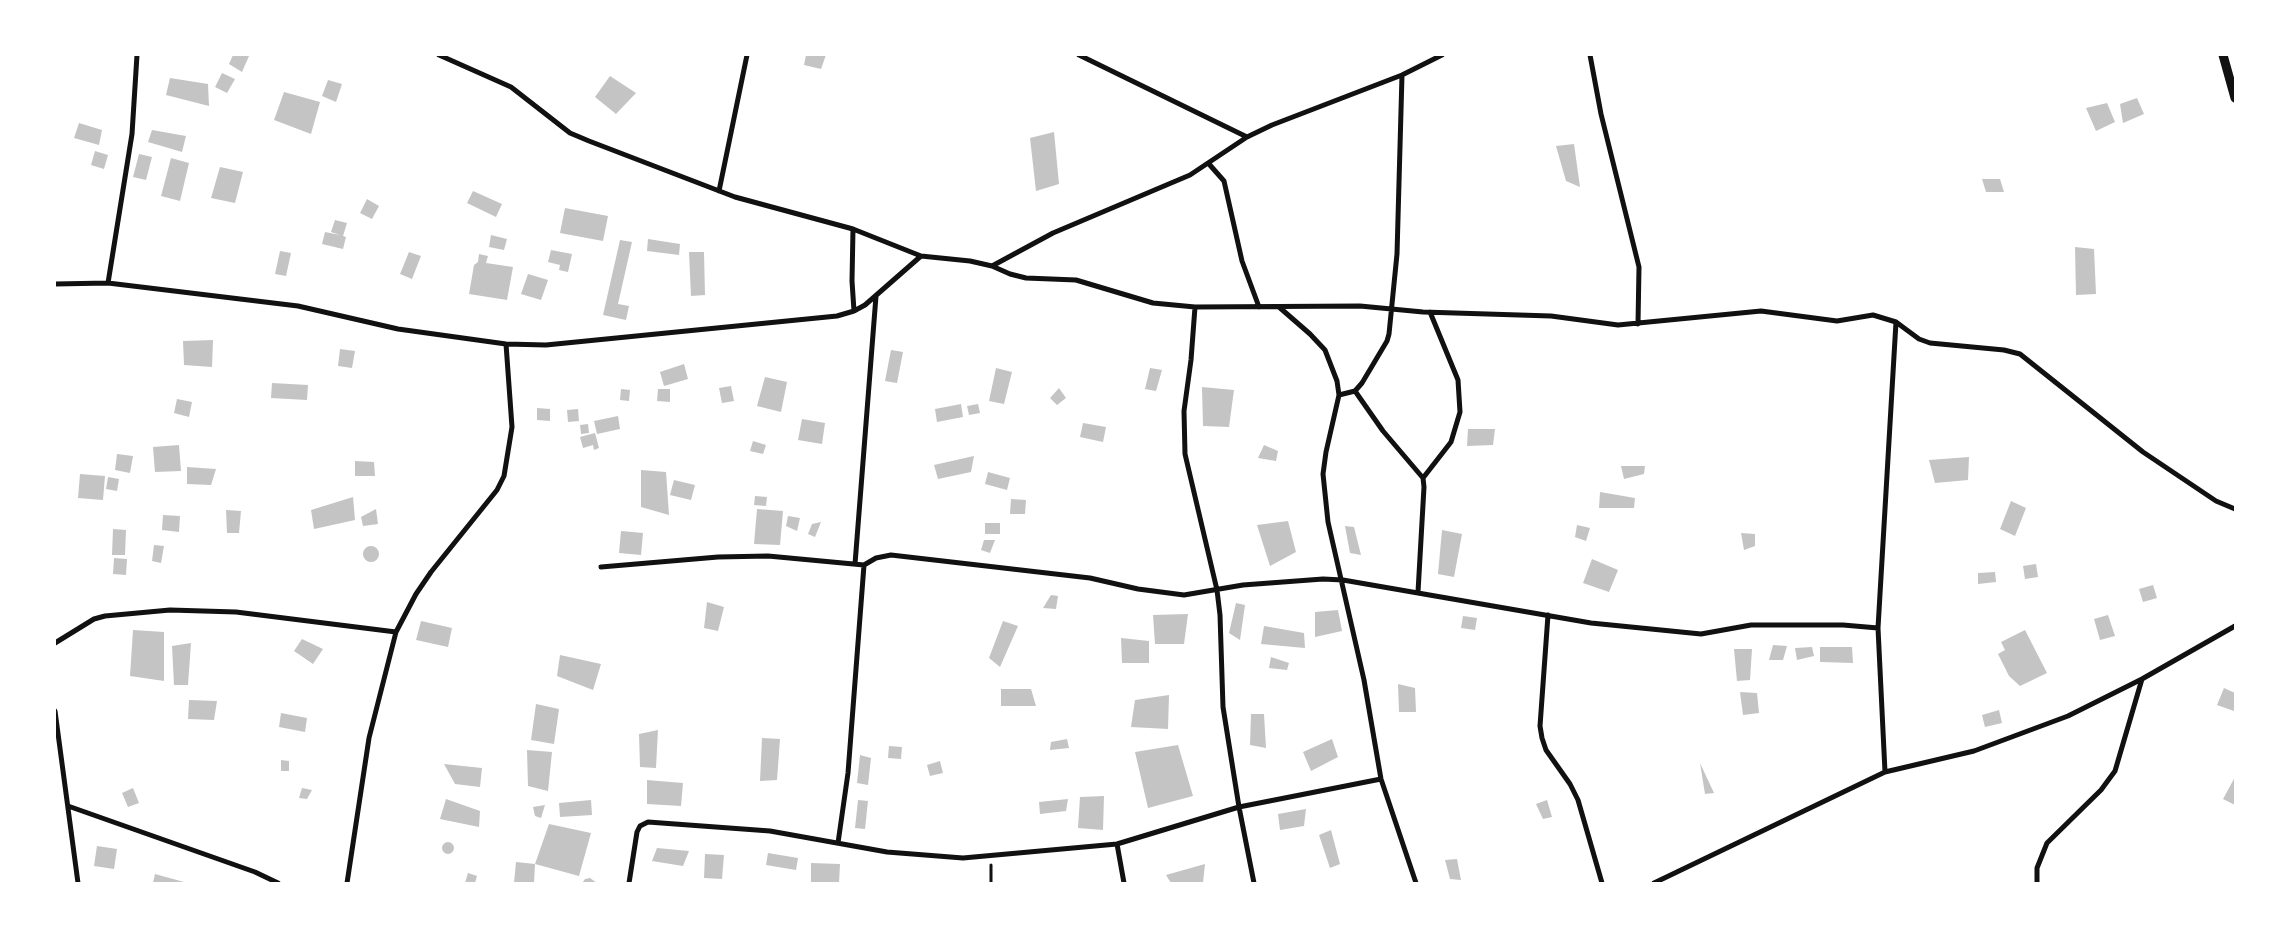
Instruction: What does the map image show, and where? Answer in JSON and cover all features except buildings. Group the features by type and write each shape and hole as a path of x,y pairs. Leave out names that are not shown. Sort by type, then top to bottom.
{"street":[{"path":"108,283 132,134 137,55"},
{"path":"439,55 511,87 570,133 719,191 852,229 921,256 992,266 1010,274 1026,278 1076,280 1153,303 1195,307 1342,306 1430,312 1551,316 1601,324 1638,324 1761,311 1837,321 1873,315 1896,322 1919,339 1930,343 2004,350 2020,354 2143,452 2216,502 2235,510"},
{"path":"719,191 747,55"},
{"path":"1079,55 1247,137"},
{"path":"992,266 1053,233 1190,175 1210,164 1247,137 1272,125 1402,75 1442,55"},
{"path":"1590,55 1601,114 1639,267 1638,324"},
{"path":"2224,55 2235,98"},
{"path":"1339,395 1355,391 1387,342 1392,309 1400,194 1402,75"},
{"path":"1210,164 1224,182 1242,261 1259,307"},
{"path":"852,229 854,312"},
{"path":"55,284 108,283 298,306 398,329 506,344 556,344 837,316 854,312 876,296 921,256"},
{"path":"855,564 876,296"},
{"path":"1195,307 1183,428 1185,454 1217,590 1220,615 1223,707 1239,807 1254,883"},
{"path":"1278,307 1310,334 1324,350 1337,381 1339,395 1323,474 1328,522 1343,580 1364,680 1381,779 1416,883"},
{"path":"1423,478 1451,442 1460,412 1458,380 1430,312"},
{"path":"1885,772 1878,628 1896,322"},
{"path":"347,883 369,738 396,632 416,594 431,572 497,490 504,476 512,427 506,344"},
{"path":"1355,391 1382,431 1423,478 1418,592"},
{"path":"601,568 727,557 768,556 864,565 876,558 890,554 1090,578 1155,592 1184,595 1243,585 1323,579 1343,580 1591,623 1701,634 1752,625 1843,625 1878,628"},
{"path":"838,843 848,773 864,565"},
{"path":"55,643 94,619 105,616 170,610 236,612 396,632"},
{"path":"1548,615 1540,726 1542,738 1546,750 1570,784 1578,800 1602,883"},
{"path":"1654,883 1885,772 1974,751 2068,716 2142,679 2235,626"},
{"path":"2037,883 2040,855 2047,843 2101,790 2115,771 2142,679"},
{"path":"55,711 78,883"},
{"path":"629,883 637,832 640,826 648,822 770,832 934,858 991,856 1117,844 1239,807 1381,779"},
{"path":"68,806 255,872 278,883"},
{"path":"1117,844 1124,883"}],"path":[{"path":"991,856 991,883"}]}
